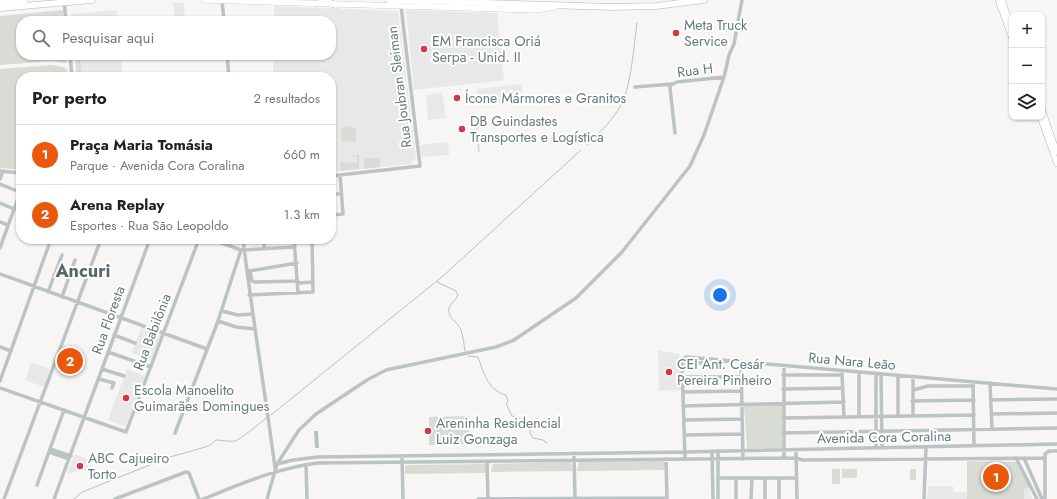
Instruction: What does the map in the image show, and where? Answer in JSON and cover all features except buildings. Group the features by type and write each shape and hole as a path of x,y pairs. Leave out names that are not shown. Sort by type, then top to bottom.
{"highway":[{"path":"0,2 25,0"},
{"path":"0,8 92,0"},
{"path":"321,0 336,5"},
{"path":"389,0 508,2 562,6 656,6 704,0"}],"main road":[{"path":"204,0 536,10 562,6"}],"street":[{"path":"267,499 276,468 299,430 307,422 367,380 386,370 482,350 510,342 576,298 629,245 685,174 704,135 724,77 728,55 734,44 742,0"},
{"path":"998,0 1009,31"},
{"path":"1002,0 1009,20"},
{"path":"222,1 224,16"},
{"path":"64,2 65,16"},
{"name":"Rua Joubran Sleiman","path":"340,175 420,166 401,6"},
{"path":"70,60 72,72"},
{"path":"227,60 229,72"},
{"name":"Rua H","path":"675,133 670,88 672,84 724,77"},
{"path":"635,87 672,84"},
{"path":"1044,120 1057,164"},
{"path":"1050,138 1057,152"},
{"path":"0,179 2,171 16,172"},
{"path":"336,175 340,175 343,212 340,215 336,215"},
{"path":"0,184 16,189"},
{"path":"336,194 341,194"},
{"path":"0,203 14,209"},
{"path":"0,248 16,204"},
{"path":"0,222 8,225"},
{"path":"0,381 49,244"},
{"path":"4,499 99,244"},
{"name":"Rua Floresta","path":"54,499 148,244"},
{"name":"Rua Babilônia","path":"84,418 126,432 197,244"},
{"path":"226,244 243,250 295,247"},
{"path":"243,244 248,271 252,281 313,282"},
{"path":"295,244 298,293"},
{"path":"250,295 313,292 312,244"},
{"path":"175,433 218,322 243,250"},
{"path":"48,292 62,255"},
{"path":"62,297 75,260"},
{"path":"248,271 269,266 297,263"},
{"path":"248,271 252,314 260,356 276,468"},
{"path":"0,274 207,349"},
{"path":"222,311 238,315 252,314"},
{"path":"218,322 236,327 255,329"},
{"path":"114,335 135,343"},
{"path":"0,347 11,351"},
{"path":"108,352 151,367"},
{"name":"Rua Nara Leão","path":"735,361 693,357 682,359 682,364 741,361 842,373"},
{"path":"741,361 743,459"},
{"path":"682,364 685,459"},
{"path":"784,366 784,458"},
{"path":"0,367 5,369"},
{"path":"102,369 124,376"},
{"path":"859,372 859,416"},
{"name":"Rua Nara Leão","path":"783,375 859,372 968,381 973,384"},
{"path":"842,373 844,417"},
{"path":"876,374 876,448"},
{"path":"881,374 882,448"},
{"path":"898,376 898,416"},
{"path":"682,377 741,377"},
{"path":"913,377 913,416"},
{"path":"99,378 114,383 112,388"},
{"path":"913,390 934,386 990,383 1057,389"},
{"path":"990,383 992,429"},
{"path":"973,384 974,446"},
{"path":"0,388 41,401 84,418"},
{"path":"783,389 843,388"},
{"path":"683,392 741,391"},
{"path":"991,400 1057,399"},
{"path":"912,401 974,400"},
{"path":"683,406 844,402"},
{"path":"37,486 64,410"},
{"path":"992,414 1057,413"},
{"path":"783,418 974,415"},
{"path":"684,420 742,419"},
{"path":"783,433 1057,428"},
{"path":"684,434 742,434"},
{"name":"Avenida Cora Coralina","path":"276,468 293,460 318,457 712,452 1057,444"},
{"path":"924,499 926,447"},
{"path":"50,450 70,458"},
{"path":"796,450 797,499"},
{"path":"718,451 718,499"},
{"name":"Avenida Cora Coralina","path":"276,468 306,464 403,462 666,459 718,460 784,458 796,458 803,460 1024,458 1044,456 1048,451 1057,451"},
{"path":"712,452 713,499"},
{"path":"574,453 575,498"},
{"path":"402,456 403,499"},
{"path":"1044,456 1045,499"},
{"path":"1016,458 1036,499"},
{"path":"1024,458 1042,499"},
{"path":"478,499 667,498 666,459"},
{"path":"487,461 488,499"},
{"path":"306,464 307,499"},
{"path":"203,499 276,468"},
{"path":"115,499 186,472 189,473 200,499"},
{"path":"718,478 796,478"},
{"path":"736,478 736,499"},
{"path":"751,499 752,478"},
{"path":"765,478 765,499"},
{"path":"779,478 779,499"}],"shaded area":[{"path":"173,3 184,3 185,16 174,16"},
{"path":"274,6 398,11 416,158 411,164 336,172 336,72 273,72 273,60 336,60 336,16 274,16"},
{"path":"63,10 64,16 16,16 16,60 68,60 66,63 51,61 0,65 0,16"},
{"path":"117,10 118,16 71,16 71,14"},
{"path":"406,10 497,13 504,80 414,90"},
{"path":"75,60 121,60 123,72 76,72"},
{"path":"76,60 80,60 81,72 76,72"},
{"path":"51,65 64,67 68,72 16,72 16,170 0,168 0,69"},
{"path":"521,84 523,101 478,104 477,89"},
{"path":"442,93 446,118 428,120 426,95"},
{"path":"471,113 476,116 480,151 478,152 476,128 473,127"},
{"path":"346,126 356,128 356,142 341,141 341,129"},
{"path":"448,142 449,155 421,157 420,145"},
{"path":"359,155 359,169 340,171 340,162 357,163 357,157 347,156"},
{"path":"364,158 380,158 380,167 364,169"},
{"path":"141,328 160,335 151,360 132,353"},
{"path":"64,346 83,353 77,371 58,364"},
{"name":"CEI Ant. Cesár Pereira Pinheiro","path":"658,350 679,354 681,390 659,391"},
{"path":"31,362 50,369 44,387 25,380"},
{"name":"Escola Manoelito Guimarães Domingues","path":"127,369 145,376 126,425 124,426 108,420"},
{"path":"782,405 782,448 747,449 744,406"},
{"path":"469,416 469,444 429,445 429,417"},
{"path":"314,431 318,431 319,448 315,448"},
{"name":"ABC Cajueiro Torto","path":"75,454 91,461 87,469 67,474"},
{"path":"665,461 665,470 577,471 579,462"},
{"path":"967,461 1015,462 1018,464 1030,488 1024,489 1024,499 967,499"},
{"path":"571,462 573,471 491,472 493,464"},
{"path":"485,464 487,473 405,474 405,467 407,465"},
{"path":"832,469 840,469 840,484 832,484"},
{"path":"842,469 857,469 857,478 842,478"},
{"path":"910,469 916,469 916,480 910,480"},
{"path":"928,486 953,486 953,492 967,492 967,499 927,499"},
{"path":"1028,488 1033,499 1024,499 1024,489"}],"waterway":[{"path":"587,145 606,126 621,105 630,77 637,23"},
{"path":"271,415 443,276 581,150"},
{"path":"437,282 456,291 458,295 450,306 449,311 451,317 461,330 465,351"},
{"path":"468,356 478,357 487,380 500,393 506,395 508,402 506,404 512,416 528,424 533,438 543,440 547,443"},
{"path":"74,499 82,492 170,457 209,446 216,440 235,441 266,418"}],"place":[{"name":"Meta Truck Service","path":"676,33"},
{"name":"EM Francisca Oriá Serpa - Unid. II","path":"424,49"},
{"name":"Ícone Mármores e Granitos","path":"457,98"},
{"name":"DB Guindastes Transportes e Logística","path":"462,129"},
{"name":"Arena Replay","path":"70,361"},
{"name":"CEI Ant. Cesár Pereira Pinheiro","path":"669,372"},
{"name":"Escola Manoelito Guimarães Domingues","path":"126,398"},
{"name":"Areninha Residencial Luiz Gonzaga","path":"428,431"},
{"name":"ABC Cajueiro Torto","path":"80,466"},
{"name":"Praça Maria Tomásia","path":"996,477"}],"district":[{"name":"Ancuri","path":"83,271"}]}
